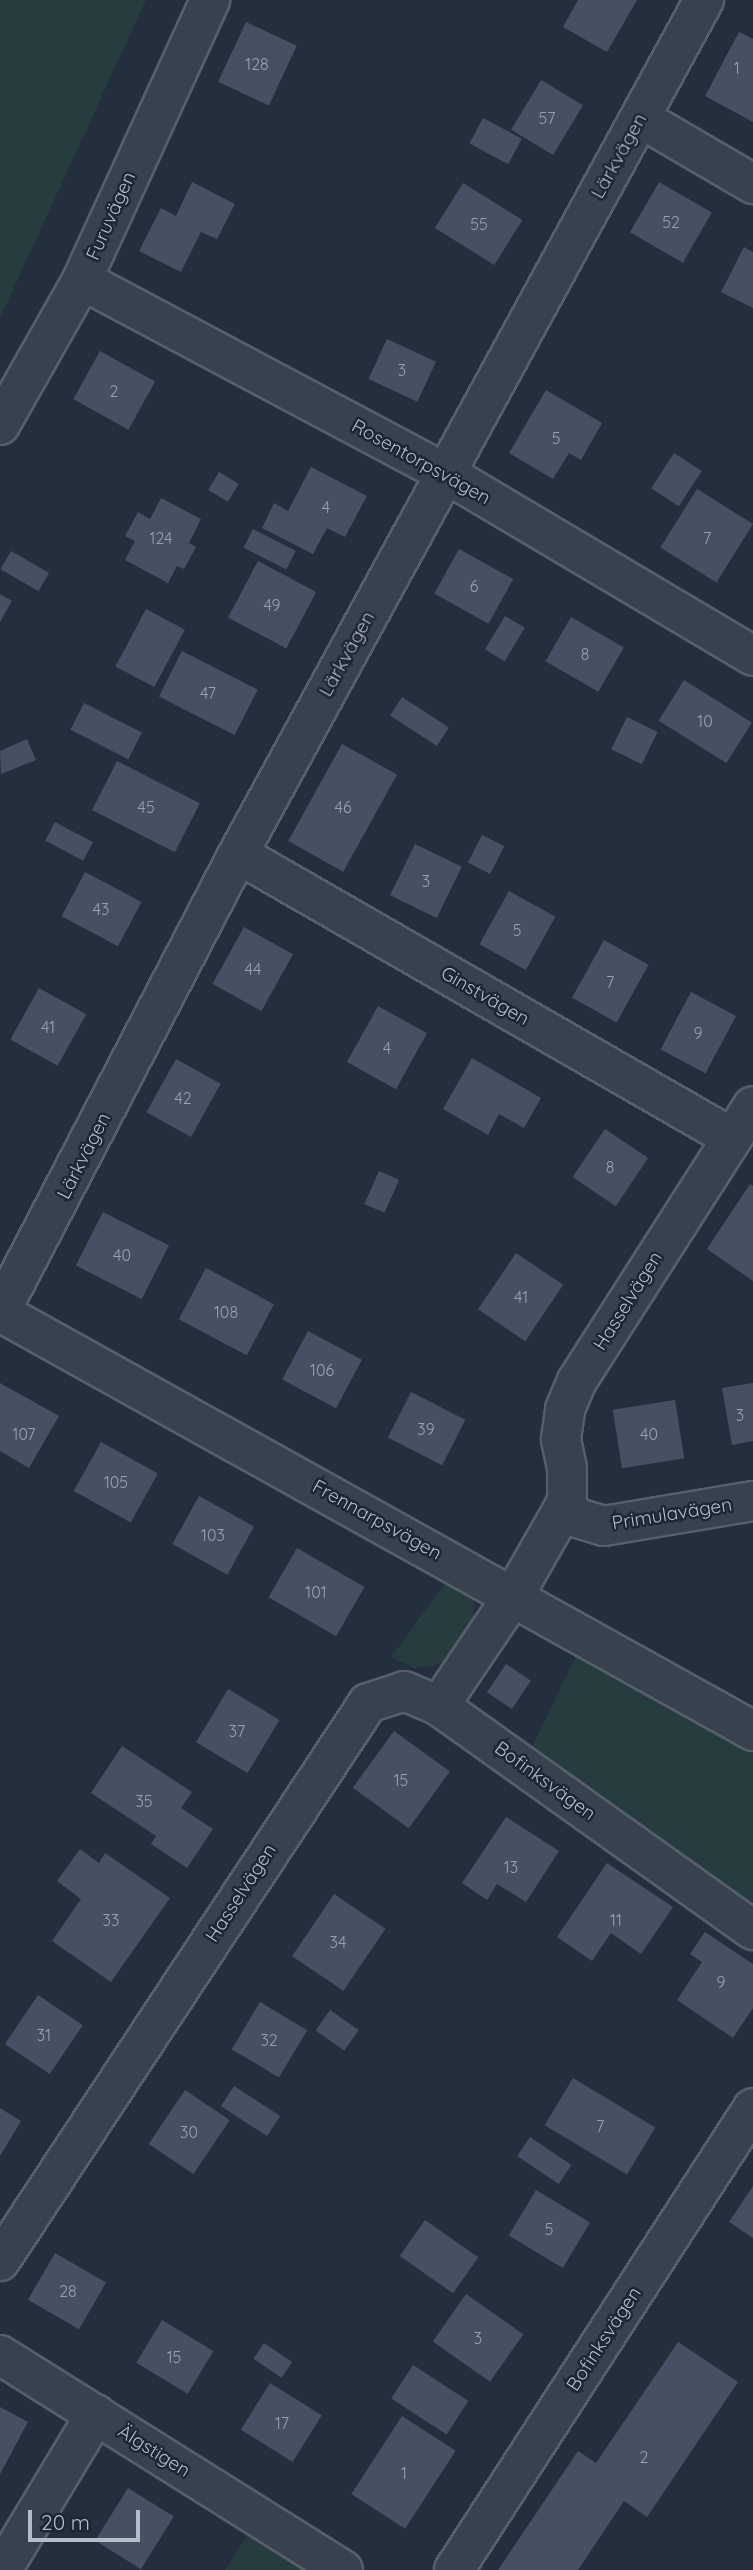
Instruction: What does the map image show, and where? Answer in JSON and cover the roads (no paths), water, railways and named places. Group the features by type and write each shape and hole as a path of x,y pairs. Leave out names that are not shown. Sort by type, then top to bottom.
{"street":[{"name":"Furuvägen","path":"0,425 82,280 210,0"},
{"name":"Lärkvägen","path":"0,1312 238,854 704,0"},
{"path":"640,118 753,184"},
{"name":"Rosentorpsvägen","path":"82,280 445,473 753,656"},
{"name":"Ginstvägen","path":"238,854 732,1138"},
{"name":"Hasselvägen","path":"561,1513 567,1500 567,1468 561,1439 565,1409 577,1381 753,1106"},
{"name":"Frennarpsvägen","path":"0,1312 514,1595 753,1731"},
{"name":"Primulavägen","path":"561,1513 604,1526 753,1501"},
{"path":"439,1706 514,1595 561,1513"},
{"name":"Hasselvägen","path":"0,2261 368,1703 404,1691 439,1706"},
{"name":"Bofinksvägen","path":"439,1706 753,1930"},
{"name":"Bofinksvägen","path":"454,2570 753,2108"},
{"name":"Älgstigen","path":"0,2355 343,2570"},
{"path":"2,2570 96,2414"}]}
